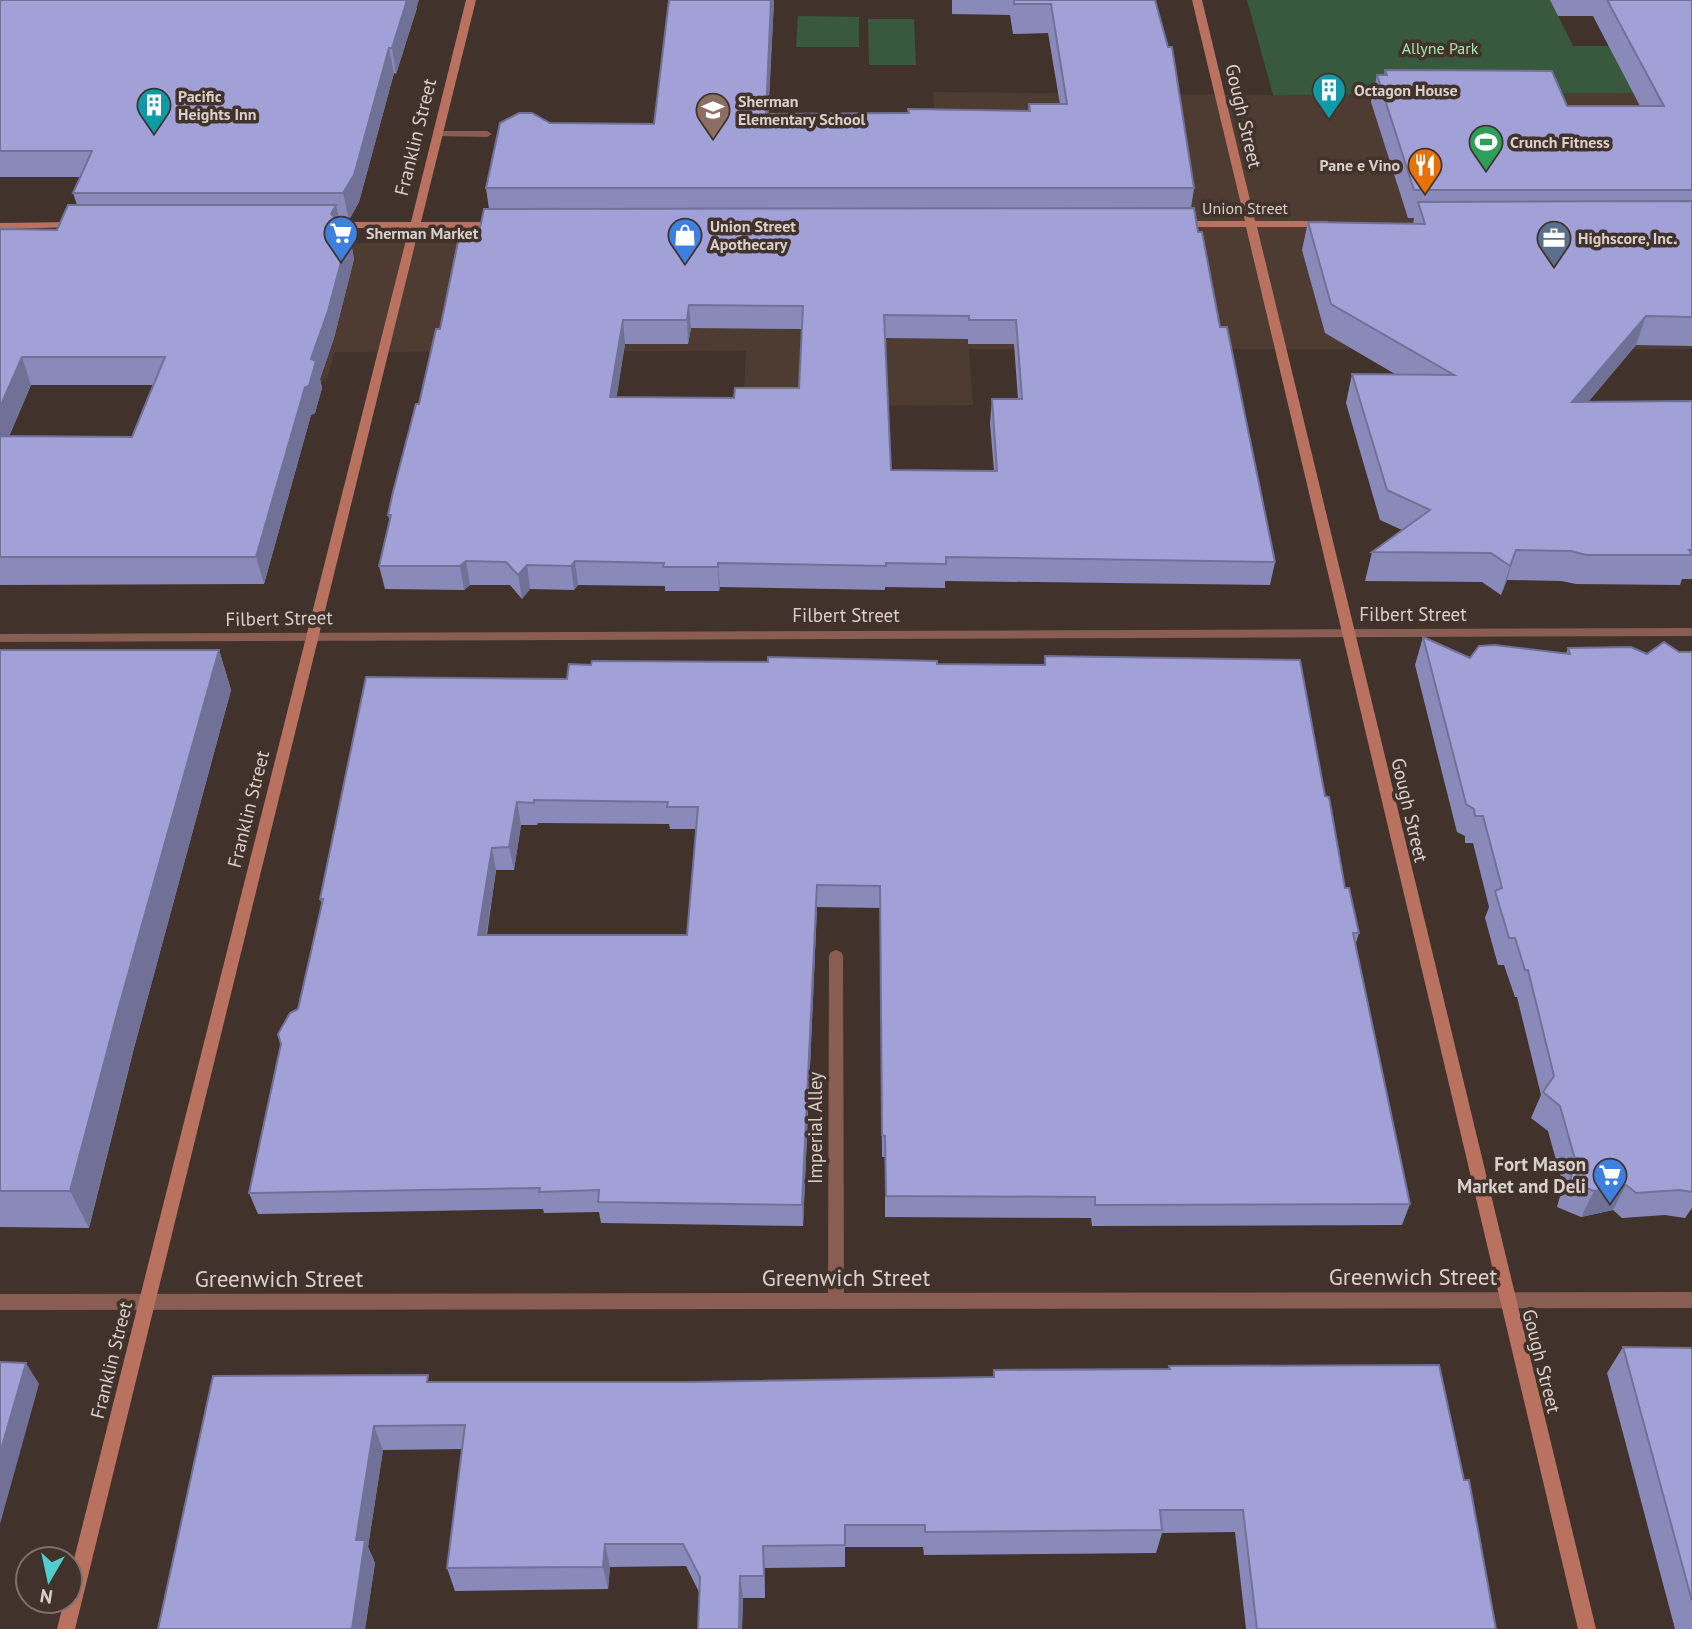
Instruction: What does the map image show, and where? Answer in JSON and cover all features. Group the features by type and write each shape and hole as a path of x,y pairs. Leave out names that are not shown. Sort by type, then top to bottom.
{"street":[{"name":"Franklin Street","path":"66,1629 471,0"},
{"name":"Gough Street","path":"1197,0 1587,1629"},
{"path":"438,134 488,134"},
{"name":"Union Street","path":"1164,224 1338,224"},
{"path":"0,226 83,225"},
{"path":"307,225 503,225"},
{"name":"Filbert Street","path":"0,638 1692,632"},
{"name":"Imperial Alley","path":"836,956 836,1301"},
{"name":"Greenwich Street","path":"0,1303 1692,1300"}],"shaded area":[{"path":"1692,87 1692,349 969,349 973,405 743,407 746,351 335,352 326,381 28,383 0,243 943,243 933,92 1273,95 1633,93"}],"green space":[{"name":"Allyne Park","path":"1247,0 1550,0 1573,46 1609,46 1634,93 1273,95"},
{"path":"798,16 859,17 859,47 796,47"},
{"path":"868,19 914,19 916,65 869,65"}],"building":[{"path":"0,0 407,0 392,48 389,48 354,175 343,193 73,193 92,151 0,151"},
{"path":"669,0 771,0 766,114 909,113 908,109 1030,111 1029,104 1067,104 1051,4 1014,4 1014,0 1155,0 1168,47 1172,47 1194,188 486,188 500,123 519,113 532,113 550,123 654,124"},
{"path":"1607,0 1692,0 1692,190 1414,190 1377,75 1387,75 1385,70 1552,71 1567,106 1664,106"},
{"path":"1692,201 1692,317 1646,316 1572,402 1692,401 1692,550 1689,550 1692,555 1586,555 1571,551 1516,550 1510,566 1491,553 1372,552 1430,510 1387,490 1352,374 1454,375 1331,304 1308,222 1425,224 1418,202"},
{"path":"68,205 336,205 331,214 349,232 328,311 311,359 316,361 309,386 305,387 256,557 0,557 0,436 132,437 165,357 22,357 0,407 0,229 57,230"},
{"path":"1194,208 1198,232 1202,232 1220,327 1227,327 1275,562 946,557 946,564 886,563 886,566 718,563 718,567 663,567 664,563 575,561 571,566 527,565 518,575 506,562 466,561 460,566 379,566 391,515 388,515 393,492 416,404 419,404 436,329 440,329 459,237 478,237 484,209","holes":["689,305 803,306 799,388 735,388 734,398 610,397 623,320 687,320","884,315 969,316 969,320 1016,320 1022,399 992,399 997,471 891,470"]},
{"path":"1423,637 1470,658 1479,646 1495,645 1570,654 1568,648 1631,647 1647,654 1664,642 1679,652 1692,652 1692,1192 1680,1190 1636,1193 1626,1185 1594,1191 1570,1182 1575,1159 1560,1106 1543,1092 1554,1076 1528,970 1525,970 1515,938 1509,938 1495,891 1502,888 1483,816 1475,816 1474,809 1466,804"},
{"path":"0,650 219,650 70,1191 0,1191"},
{"path":"1045,656 1300,660 1325,796 1329,797 1345,888 1349,888 1359,933 1353,933 1410,1204 1095,1205 1095,1197 886,1196 885,1136 882,1135 880,886 817,885 802,1205 598,1202 599,1190 539,1192 540,1188 249,1193 281,1044 278,1034 290,1013 298,1009 323,899 320,899 366,677 567,679 569,664 591,665 592,661 768,662 768,657 937,661 937,664 1045,665","holes":["517,802 668,802 667,807 698,807 687,935 478,935 492,848 509,847"]},
{"path":"1623,1347 1692,1348 1692,1601"},
{"path":"0,1362 26,1363 0,1453"},
{"path":"1439,1365 1464,1480 1469,1480 1496,1629 1257,1629 1243,1510 1160,1510 1162,1530 925,1532 925,1525 845,1525 845,1545 763,1546 764,1576 740,1576 739,1629 698,1629 700,1577 683,1544 605,1544 603,1567 447,1568 465,1425 374,1426 356,1540 365,1540 352,1629 158,1629 213,1376 428,1375 427,1382 691,1382 994,1377 994,1370 1170,1369 1169,1366"}],"place":[{"name":"Octagon House","path":"1329,120"},
{"name":"Pacific Heights Inn","path":"154,135"},
{"name":"Sherman Elementary School","path":"713,140"},
{"name":"Crunch Fitness","path":"1486,172"},
{"name":"Pane e Vino","path":"1425,195"},
{"name":"Sherman Market","path":"341,263"},
{"name":"Union Street Apothecary","path":"685,265"},
{"name":"Highscore, Inc.","path":"1554,268"},
{"name":"Fort Mason Market and Deli","path":"1610,1205"}]}
